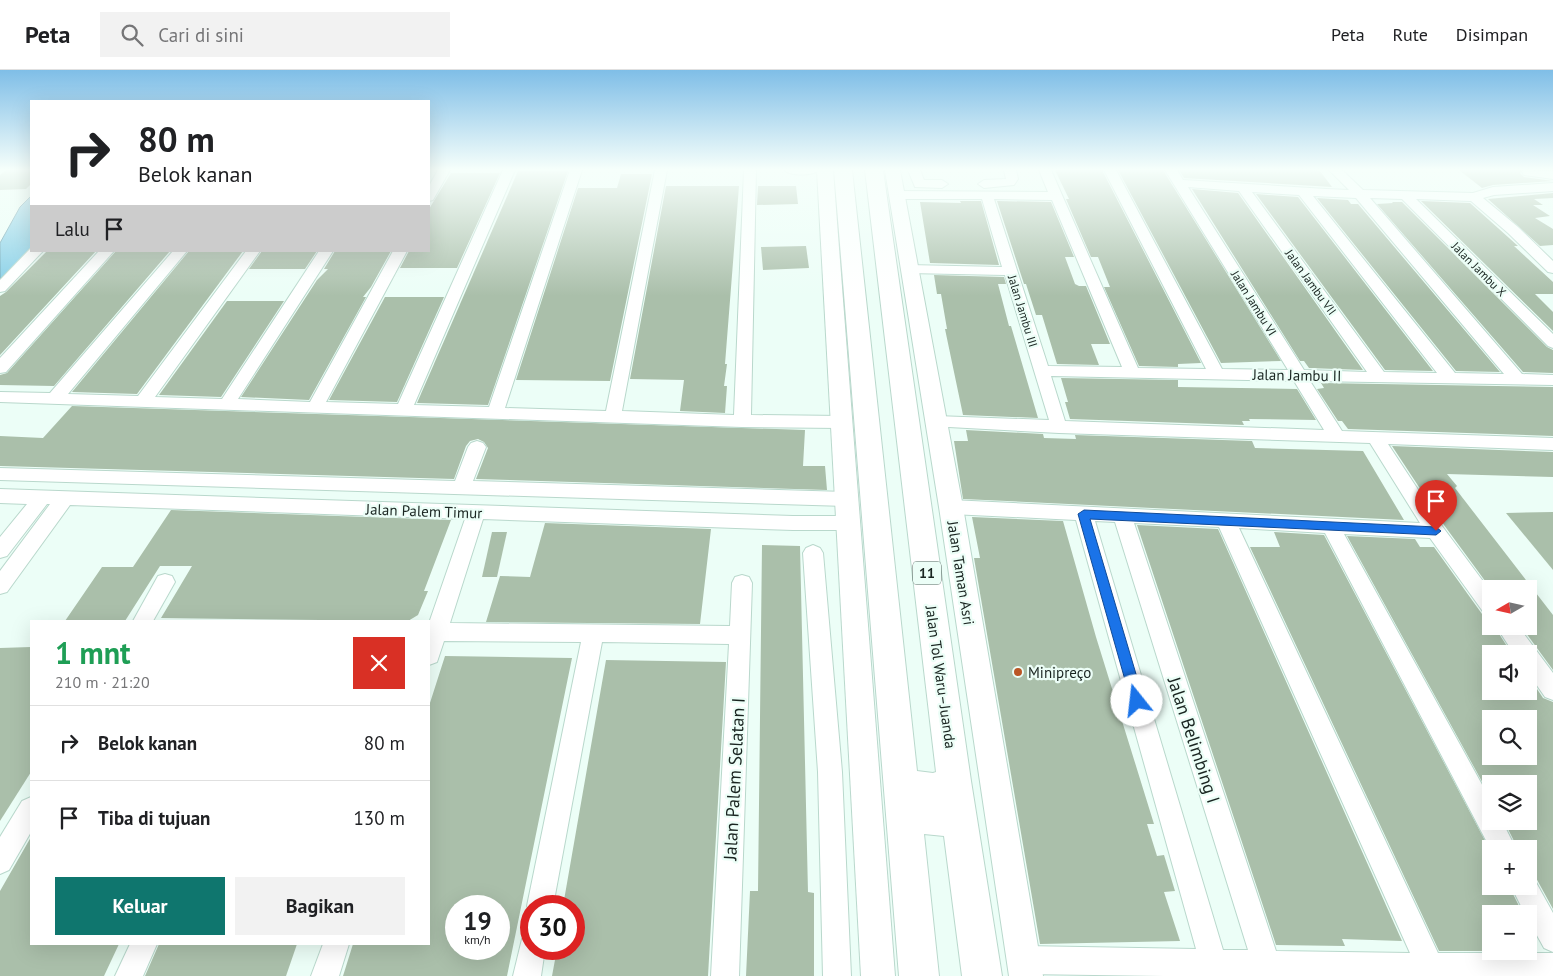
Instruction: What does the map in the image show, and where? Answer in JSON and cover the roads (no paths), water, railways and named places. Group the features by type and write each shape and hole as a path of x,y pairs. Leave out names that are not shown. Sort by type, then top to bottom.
{"highway":[{"path":"847,212 919,976"},
{"name":"Jalan Tol Waru–Juanda","path":"900,212 954,781 982,976"},
{"path":"901,782 924,790 938,790 954,781"},
{"path":"904,820 932,815 943,816 960,824"}],"main road":[{"path":"828,212 878,976"},
{"name":"Jalan Taman Asri","path":"901,212 908,269 936,422 1025,968"}],"street":[{"path":"404,410 491,212"},
{"path":"495,413 562,212"},
{"path":"613,417 653,212"},
{"path":"742,421 749,212"},
{"name":"Jalan Jambu III","path":"992,212 1059,427"},
{"path":"1063,212 1132,372"},
{"path":"1132,212 1217,374"},
{"name":"Jalan Jambu VI","path":"1197,212 1337,437"},
{"name":"Jalan Jambu VII","path":"1260,212 1379,377"},
{"path":"1319,212 1450,378"},
{"path":"1376,212 1518,379"},
{"name":"Jalan Jambu X","path":"1422,212 1553,343"},
{"path":"1491,212 1513,230 1553,269"},
{"path":"1513,230 1553,254"},
{"path":"0,288 35,252"},
{"path":"0,368 106,252"},
{"path":"55,398 179,252"},
{"path":"143,401 252,252"},
{"path":"227,404 325,252"},
{"path":"316,407 399,252"},
{"path":"908,269 1011,271"},
{"name":"Jalan Jambu II","path":"1042,371 1553,380"},
{"path":"0,397 742,421 841,422"},
{"path":"936,422 1553,444"},
{"path":"1375,437 1436,531 1482,595"},
{"path":"461,488 477,447"},
{"name":"Jalan Palem Timur","path":"0,474 461,488 848,511"},
{"path":"272,506 288,483"},
{"name":"Jalan Palem Timur","path":"0,496 794,523 848,511"},
{"path":"0,551 42,497"},
{"path":"0,586 65,498"},
{"path":"950,507 1436,531"},
{"path":"430,650 433,632 476,512"},
{"path":"1084,514 1215,969"},
{"name":"Jalan Belimbing I","path":"1122,516 1266,963"},
{"path":"1226,521 1430,966"},
{"path":"1331,527 1499,840"},
{"path":"813,553 830,772 837,976"},
{"path":"144,620 166,582"},
{"name":"Jalan Palem Selatan I","path":"725,976 742,583"},
{"path":"433,632 740,635"},
{"path":"542,895 593,633"},
{"path":"1537,669 1553,690"},
{"path":"830,772 865,772"},
{"path":"0,861 30,811"},
{"path":"1529,895 1553,939"},
{"path":"129,976 144,945"},
{"path":"326,976 336,945"},
{"path":"527,976 530,960"},
{"path":"1025,968 1215,969 1266,963 1373,971 1430,966 1538,970"}],"water":[{"path":"17,212 30,212 30,251 0,279 0,243"}],"place":[{"name":"Minipreço","path":"1018,672"}]}
